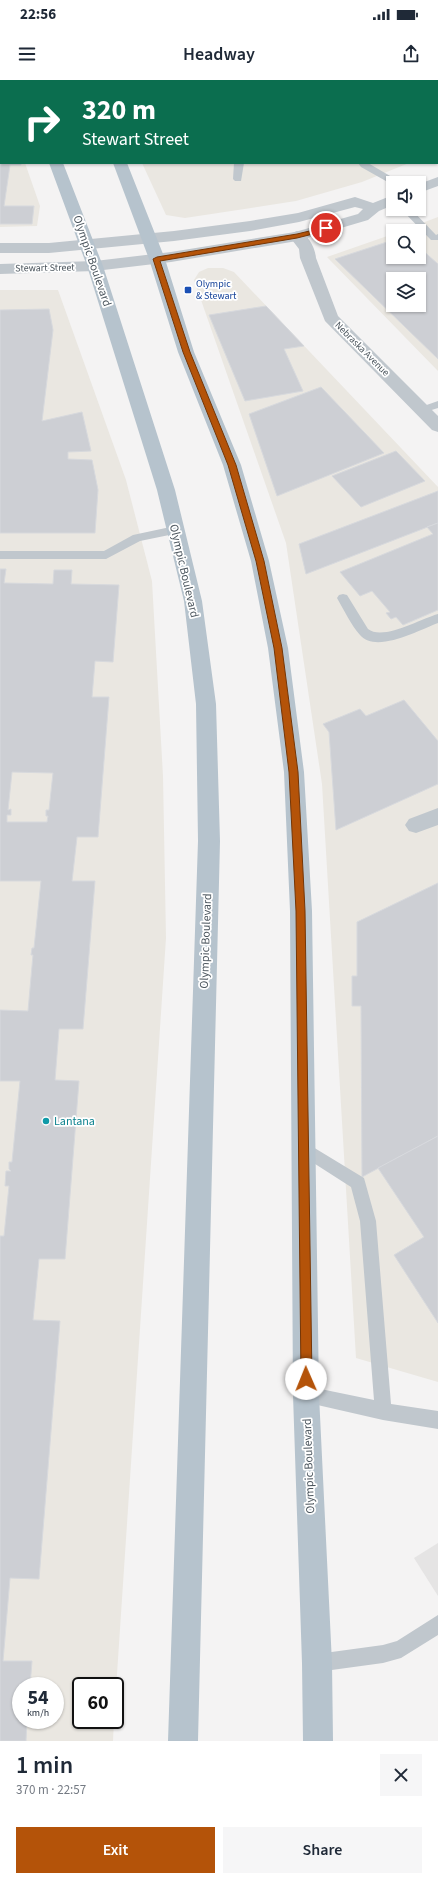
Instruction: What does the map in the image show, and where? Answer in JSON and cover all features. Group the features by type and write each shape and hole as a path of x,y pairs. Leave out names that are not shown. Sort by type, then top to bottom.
{"main road":[{"name":"Olympic Boulevard","path":"56,164 95,266 166,490 193,601 206,704 209,841 183,1741"},
{"name":"Olympic Boulevard","path":"120,164 157,259 186,352 232,465 260,561 278,648 294,772 301,911 306,1395 317,1663 318,1741"}],"street":[{"path":"426,186 438,181"},
{"path":"0,248 49,248 250,226 299,217 355,202 374,208"},
{"name":"Stewart Street","path":"0,269 95,266 157,259 297,236 363,217 374,208 386,203"},
{"name":"Nebraska Avenue","path":"297,236 307,250 308,258 331,318 438,426"},
{"path":"416,826 438,816"}],"lane":[{"path":"238,164 238,179"},
{"path":"364,164 386,177"},
{"path":"413,216 434,238 438,237"},
{"path":"422,410 438,404"},
{"path":"0,556 106,555 137,538 175,530"},
{"path":"343,598 364,632 377,638 386,638 438,618"},
{"path":"303,1148 358,1183 368,1221 383,1411"},
{"path":"306,1395 383,1411 438,1420"},
{"path":"317,1663 383,1654 401,1649 438,1624"}],"shaded area":[{"path":"0,164 25,164 40,206 37,226 0,227"},
{"path":"142,164 407,164 362,182 296,201 185,218 166,215"},
{"path":"438,217 438,371 327,257 386,236 386,264 426,264 426,224 420,224"},
{"path":"208,268 223,268 234,272 438,487 438,1382 356,1358 322,784 286,543 194,280 199,272"},
{"path":"0,290 58,290 126,480 152,581 163,776 166,938 117,1677 72,1677 72,1729 114,1729 113,1741 0,1741"},
{"path":"438,1543 438,1596 414,1558"}],"building":[{"path":"0,164 21,164 10,165 4,206 34,206 32,224 0,224"},
{"path":"386,242 386,264 426,264 426,253 438,264 438,359 390,312 426,312 426,272 386,272 386,309 335,259"},
{"path":"266,306 304,346 284,349 303,391 245,401 209,315"},
{"path":"49,309 53,330 42,421 82,412 91,451 68,452 68,459 92,460 98,490 95,533 0,533 0,310"},
{"path":"321,387 384,453 277,496 249,414"},
{"path":"396,451 425,481 361,507 332,476"},
{"path":"438,491 438,523 306,574 299,544"},
{"path":"438,523 438,610 403,625 396,617 391,619 386,613 390,612 372,591 360,596 340,572 433,534 427,527"},
{"name":"Lantana","path":"0,569 6,569 4,583 53,584 54,570 72,570 71,584 119,585 113,662 95,661 92,697 109,697 98,837 77,837 72,881 95,881 83,1029 59,1029 55,1080 79,1081 65,1259 39,1259 33,1320 60,1321 39,1579 10,1578 3,1661 32,1661 31,1677 12,1677 12,1729 27,1729 26,1741 0,1741 0,1236 4,1236 9,1186 5,1186 6,1171 11,1171 9,1169 9,1162 12,1162 20,1081 0,1081 0,1010 28,1011 33,955 31,955 32,948 34,948 41,881 0,881","holes":["12,772 53,773 49,810 46,810 46,816 48,816 47,822 7,822 7,815 11,815 11,809 8,810"]},
{"path":"404,700 438,741 438,784 336,830 329,732 323,724 360,709 366,716"},
{"path":"438,883 438,1136 362,1177 361,1006 352,1006 352,976 357,976 357,922"},
{"path":"438,1136 438,1323 394,1255 424,1237 378,1168"}],"place":[{"name":"Olympic & Stewart","path":"188,290"},
{"name":"Lantana","path":"46,1121"}],"route":[{"path":"306,1379 301,911 294,772 278,648 260,561 232,465 186,352 157,259 297,236 326,228"}]}
